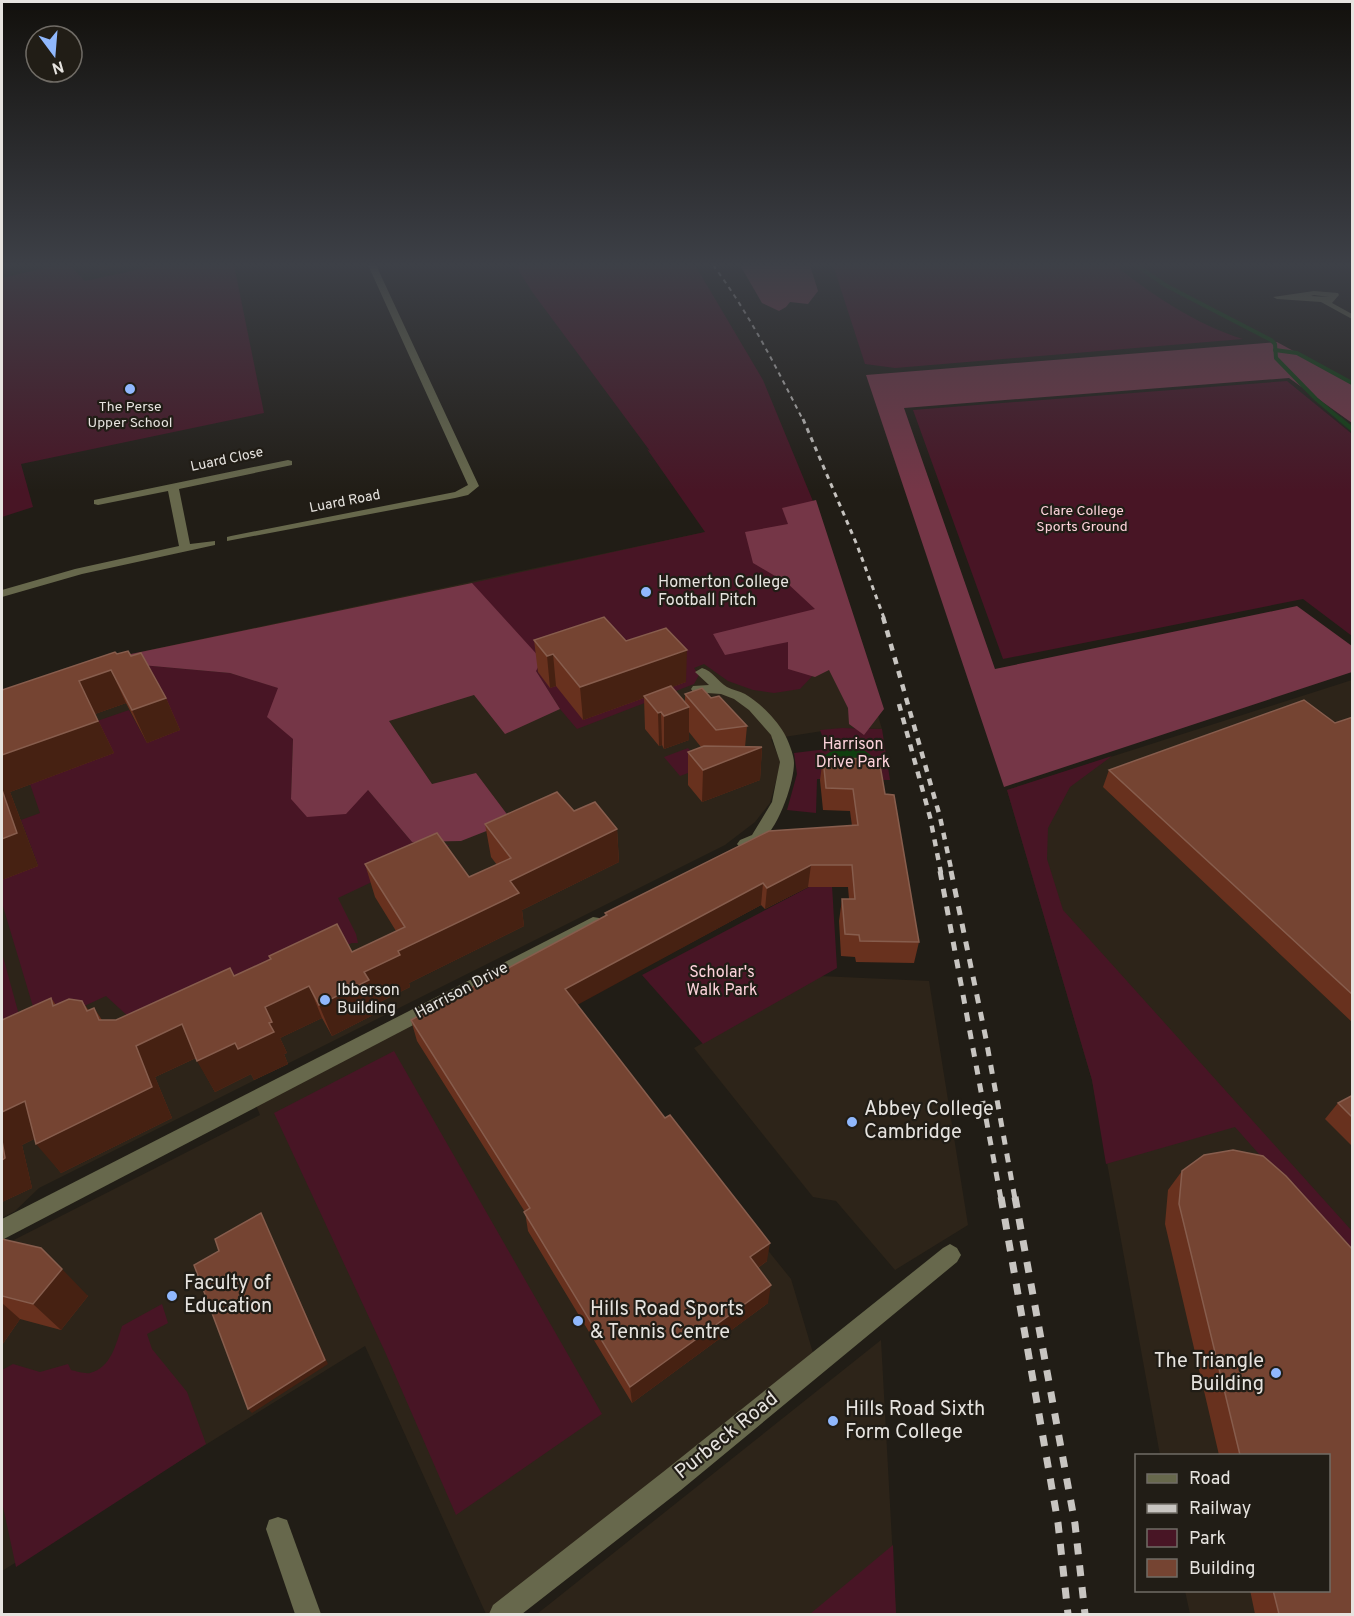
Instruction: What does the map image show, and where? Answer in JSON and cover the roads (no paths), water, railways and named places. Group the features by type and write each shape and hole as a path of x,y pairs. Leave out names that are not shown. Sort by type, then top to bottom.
{"street":[{"name":"Luard Road","path":"231,540 464,493 472,489 473,483 407,340"},
{"name":"Luard Close","path":"98,502 288,463"},
{"name":"Luard Close","path":"173,488 185,548"},
{"path":"2,594 41,580 212,543"},
{"path":"702,672 722,690"},
{"path":"698,689 722,690 739,696 778,734 787,762 786,778 779,802 758,839 731,852"},
{"name":"Harrison Drive","path":"2,1230 603,918"},
{"name":"Purbeck Road","path":"502,1614 672,1481 950,1255"},
{"path":"278,1529 308,1614"}],"waterway":[{"path":"1271,340 1275,344 1275,350"},
{"path":"1275,350 1297,353 1352,383"},
{"path":"1275,350 1276,358 1316,399 1341,420"},
{"path":"1340,419 1352,429"}],"railway":[{"path":"761,340 803,420"},
{"path":"803,419 857,545 884,618"},
{"path":"883,617 940,817 952,873"},
{"path":"899,704 930,817 941,873"},
{"path":"940,871 1001,1199"},
{"path":"951,871 986,1039 1015,1199"},
{"path":"1001,1197 1058,1523 1068,1614"},
{"path":"1015,1197 1075,1524 1085,1614"}],"place":[{"name":"The Perse Upper School","path":"130,389"},
{"name":"Homerton College Football Pitch","path":"646,592"},
{"name":"Ibberson Building","path":"325,1000"},
{"name":"Abbey College Cambridge","path":"852,1122"},
{"name":"Faculty of Education","path":"172,1296"},
{"name":"Hills Road Sports & Tennis Centre","path":"578,1321"},
{"name":"The Triangle Building","path":"1276,1373"},
{"name":"Hills Road Sixth Form College","path":"833,1421"}],"park label":[{"name":"Clare College Sports Ground","path":"1082,520"},
{"name":"Harrison Drive Park","path":"853,754"},
{"name":"Scholar's Walk Park","path":"722,982"}]}
